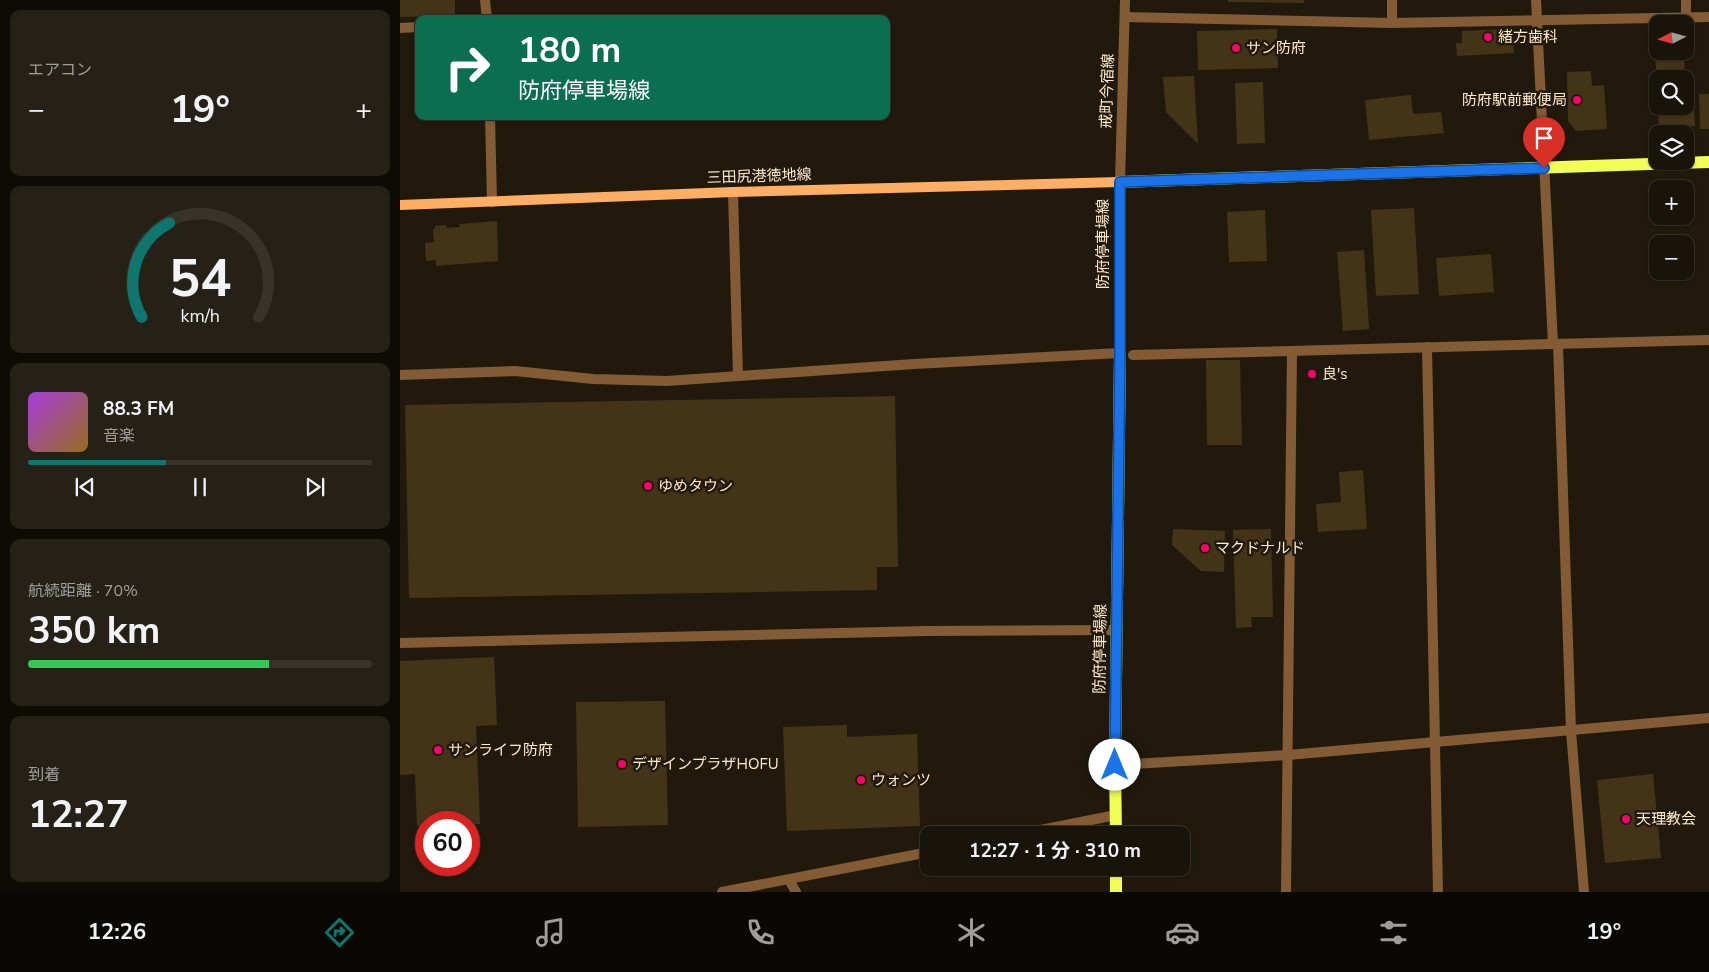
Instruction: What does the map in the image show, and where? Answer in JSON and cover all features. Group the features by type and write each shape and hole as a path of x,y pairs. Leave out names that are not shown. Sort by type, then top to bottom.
{"main road":[{"name":"防府停車場線","path":"1116,826 1120,182 1709,162"},
{"name":"三田尻港徳地線","path":"400,206 733,192 1120,182"},
{"path":"1116,876 1116,892"}],"street":[{"path":"485,0 487,15"},
{"name":"戒町今宿線","path":"1120,182 1125,0"},
{"path":"1392,0 1392,23"},
{"path":"1536,0 1544,168 1556,344 1571,731 1584,892"},
{"path":"1686,0 1686,15"},
{"path":"1125,17 1392,23 1649,18"},
{"path":"1694,17 1709,17"},
{"path":"400,28 415,27"},
{"path":"490,120 492,202"},
{"path":"733,192 738,376"},
{"path":"1133,355 1709,340"},
{"path":"1427,347 1438,892"},
{"path":"1286,892 1292,351"},
{"path":"400,375 515,371 593,379 667,381 1120,352"},
{"path":"400,643 927,631 1116,630"},
{"path":"1115,765 1288,755 1709,718"},
{"path":"1061,826 1116,815"},
{"path":"722,892 920,854"},
{"path":"789,880 796,892"}],"building":[{"path":"400,0 455,0 455,15 400,17"},
{"path":"1228,0 1304,0 1304,3 1228,2"},
{"path":"1277,29 1278,68 1198,70 1197,31"},
{"name":"緒方歯科","path":"1513,29 1514,53 1457,56 1456,43 1462,43 1462,31"},
{"path":"1655,60 1684,60 1685,70 1656,70"},
{"path":"1591,71 1592,86 1604,85 1607,129 1576,131 1568,121 1567,72"},
{"path":"1194,76 1198,144 1166,112 1163,77"},
{"path":"1263,82 1265,143 1237,144 1235,83"},
{"path":"1699,94 1709,94 1709,129 1700,129"},
{"path":"1411,95 1413,114 1441,112 1444,133 1369,140 1365,100"},
{"path":"1694,112 1695,126 1659,125 1658,115 1694,115"},
{"path":"1414,208 1419,294 1376,296 1371,210"},
{"path":"1265,210 1267,261 1229,262 1227,212"},
{"path":"497,221 498,261 436,266 436,260 426,261 425,243 434,242 433,229 435,229 435,226 446,225 447,228 460,227 459,224"},
{"path":"1364,250 1369,329 1343,331 1337,252"},
{"path":"1491,254 1494,292 1439,296 1436,258"},
{"path":"1206,360 1240,360 1242,445 1207,445"},
{"path":"895,396 898,567 877,567 877,590 409,598 405,405"},
{"path":"1363,470 1367,529 1318,532 1316,504 1341,502 1339,472"},
{"path":"1173,529 1225,531 1224,572 1201,571 1172,545"},
{"path":"1271,529 1273,617 1251,617 1252,627 1236,628 1233,530"},
{"name":"サンライフ防府","path":"494,657 497,725 476,726 479,811 416,811 415,774 400,775 400,661"},
{"name":"デザインプラザHOFU","path":"665,701 668,825 578,827 576,702"},
{"path":"847,725 847,737 917,734 920,826 787,831 783,727"},
{"path":"1653,774 1661,858 1605,863 1597,780"}],"place":[{"name":"緒方歯科","path":"1488,37"},
{"name":"サン防府","path":"1236,48"},
{"name":"防府駅前郵便局","path":"1577,100"},
{"name":"良's","path":"1312,374"},
{"name":"ゆめタウン","path":"648,486"},
{"name":"マクドナルド","path":"1205,548"},
{"name":"サンライフ防府","path":"438,750"},
{"name":"デザインプラザHOFU","path":"622,764"},
{"name":"ウォンツ","path":"861,780"},
{"name":"天理教会","path":"1626,819"}],"route":[{"path":"1115,765 1120,182 1544,168"}]}
